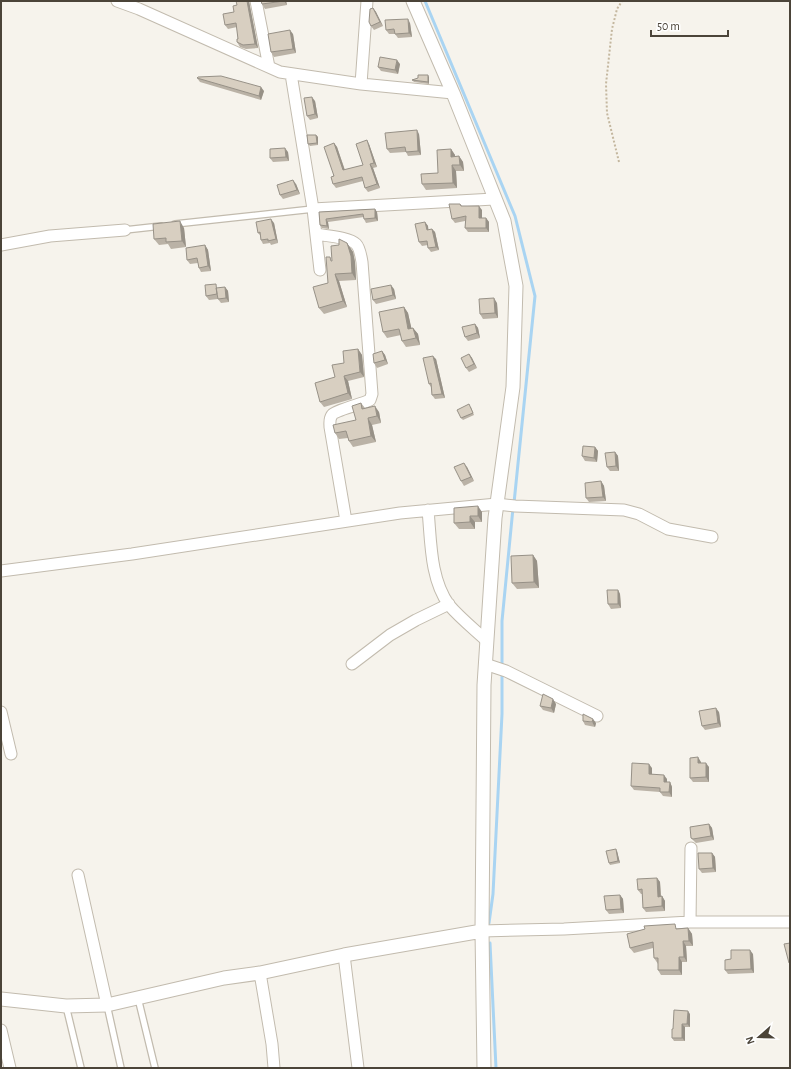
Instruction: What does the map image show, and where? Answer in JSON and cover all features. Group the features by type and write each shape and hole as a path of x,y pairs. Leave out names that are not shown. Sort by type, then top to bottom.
{"street":[{"path":"117,1 139,9 280,72 361,84 453,93"},
{"path":"256,1 269,67"},
{"path":"361,84 367,1"},
{"path":"413,1 453,93 504,221 516,286 513,387 506,505 487,641 487,665 484,685 482,931 484,1068"},
{"path":"291,74 316,234 320,270"},
{"path":"312,208 494,199"},
{"path":"1,245 50,236 125,230"},
{"path":"316,234 349,240 357,245 362,262 372,394 370,400 334,413 331,416 330,421 346,521"},
{"path":"1,571 132,554 400,513 506,505 624,510 639,514 668,528 712,537"},
{"path":"428,510 433,561 441,589 449,604 455,611 487,641"},
{"path":"352,664 390,635 449,604"},
{"path":"487,665 506,671 597,716"},
{"path":"1,712 11,754"},
{"path":"690,922 691,848"},
{"path":"78,875 107,1005"},
{"path":"1,1000 66,1006 107,1005 224,978 260,973 344,955 482,931 564,930 690,922 790,922"},
{"path":"344,955 358,1068"},
{"path":"260,973 272,1044 274,1068"},
{"path":"1,1030 10,1068"}],"lane":[{"path":"172,225 312,208"},
{"path":"125,230 164,226"},
{"path":"138,997 155,1068"},
{"path":"107,1005 121,1068"},
{"path":"66,1006 81,1068"}],"path":[{"path":"619,162 607,113 606,84 612,29 617,8 622,1"}],"building":[{"path":"236,1 247,1 255,44 243,45 237,42 236,23 225,25 223,14 234,12 233,6 237,5"},
{"path":"261,1 284,1 262,4"},
{"path":"373,8 380,22 371,26 369,22 370,9"},
{"path":"408,19 409,33 395,34 394,29 386,30 385,20"},
{"path":"290,30 293,49 271,52 268,34"},
{"path":"380,57 397,60 395,70 378,67"},
{"path":"418,75 428,75 428,82 412,80 418,78"},
{"path":"221,76 261,87 259,96 197,78"},
{"path":"312,97 315,114 307,116 304,98"},
{"path":"417,130 418,151 406,152 405,147 387,149 385,133"},
{"path":"307,135 316,135 317,143 308,144"},
{"path":"367,140 374,163 370,164 377,184 365,188 362,177 333,184 331,177 334,176 324,147 334,143 343,170 363,165 356,144"},
{"path":"285,148 286,157 270,158 270,149"},
{"path":"451,149 451,157 459,156 460,165 452,165 453,183 422,184 421,174 438,173 437,150"},
{"path":"293,180 297,190 280,195 277,185"},
{"path":"449,204 479,206 479,218 486,218 486,228 465,228 466,216 452,219"},
{"path":"375,209 375,218 364,219 363,214 326,219 327,226 320,225 319,212"},
{"path":"271,219 276,239 268,241 268,239 261,240 256,222"},
{"path":"180,221 182,241 166,242 166,238 154,239 153,224"},
{"path":"425,222 427,230 432,229 436,247 428,248 427,241 419,242 415,224"},
{"path":"339,239 347,243 351,256 352,273 335,274 343,301 319,308 313,287 328,283 326,257 330,257 332,261 331,246 339,245"},
{"path":"205,245 208,266 199,268 197,258 187,260 186,248"},
{"path":"216,284 217,294 206,296 205,285"},
{"path":"391,285 393,295 373,300 371,289"},
{"path":"225,287 226,298 218,299 216,288"},
{"path":"494,298 495,313 480,314 479,299"},
{"path":"404,307 408,329 413,328 416,338 402,341 399,329 383,332 379,312"},
{"path":"475,324 477,333 465,337 462,327"},
{"path":"358,349 360,372 344,376 348,393 320,402 315,383 335,377 332,365 344,363 343,351"},
{"path":"382,351 385,360 374,363 373,354"},
{"path":"469,354 474,364 466,368 461,358"},
{"path":"433,356 442,394 432,395 431,383 429,384 423,358"},
{"path":"361,403 362,409 375,406 377,416 368,418 371,436 349,441 346,431 335,433 333,425 356,420 352,406"},
{"path":"469,404 473,413 461,418 457,410"},
{"path":"583,446 595,447 594,458 582,456"},
{"path":"615,452 616,466 607,467 605,453"},
{"path":"464,463 471,477 461,481 454,467"},
{"path":"601,481 603,497 586,498 585,483"},
{"path":"478,506 478,516 470,516 470,522 454,523 454,508"},
{"path":"533,555 534,582 512,583 511,556"},
{"path":"607,590 618,590 618,604 608,604"},
{"path":"543,694 553,699 551,708 540,706"},
{"path":"716,708 718,723 702,726 699,711"},
{"path":"583,714 593,719 592,722 583,721"},
{"path":"698,757 698,763 706,763 706,777 690,778 690,758"},
{"path":"632,763 649,764 649,774 664,775 664,782 670,782 669,792 660,792 660,788 631,786"},
{"path":"709,824 711,836 691,838 690,827"},
{"path":"616,849 618,861 609,863 606,851"},
{"path":"698,853 712,853 713,868 699,869"},
{"path":"657,878 658,897 662,896 662,906 643,908 642,889 638,890 637,879"},
{"path":"620,895 621,909 606,910 604,896"},
{"path":"675,924 676,929 688,928 689,941 683,941 684,957 679,957 679,970 658,970 658,958 654,958 653,942 630,948 627,934 645,929 644,926"},
{"path":"790,943 790,962 789,963 784,944"},
{"path":"731,950 750,950 751,969 725,970 725,960 731,959"},
{"path":"674,1010 688,1011 687,1024 682,1024 682,1038 672,1038"}],"waterway":[{"path":"425,1 515,216 535,296 514,503"},
{"path":"489,923 493,894 502,714 502,621 513,508"},
{"path":"490,943 496,1068"}]}
